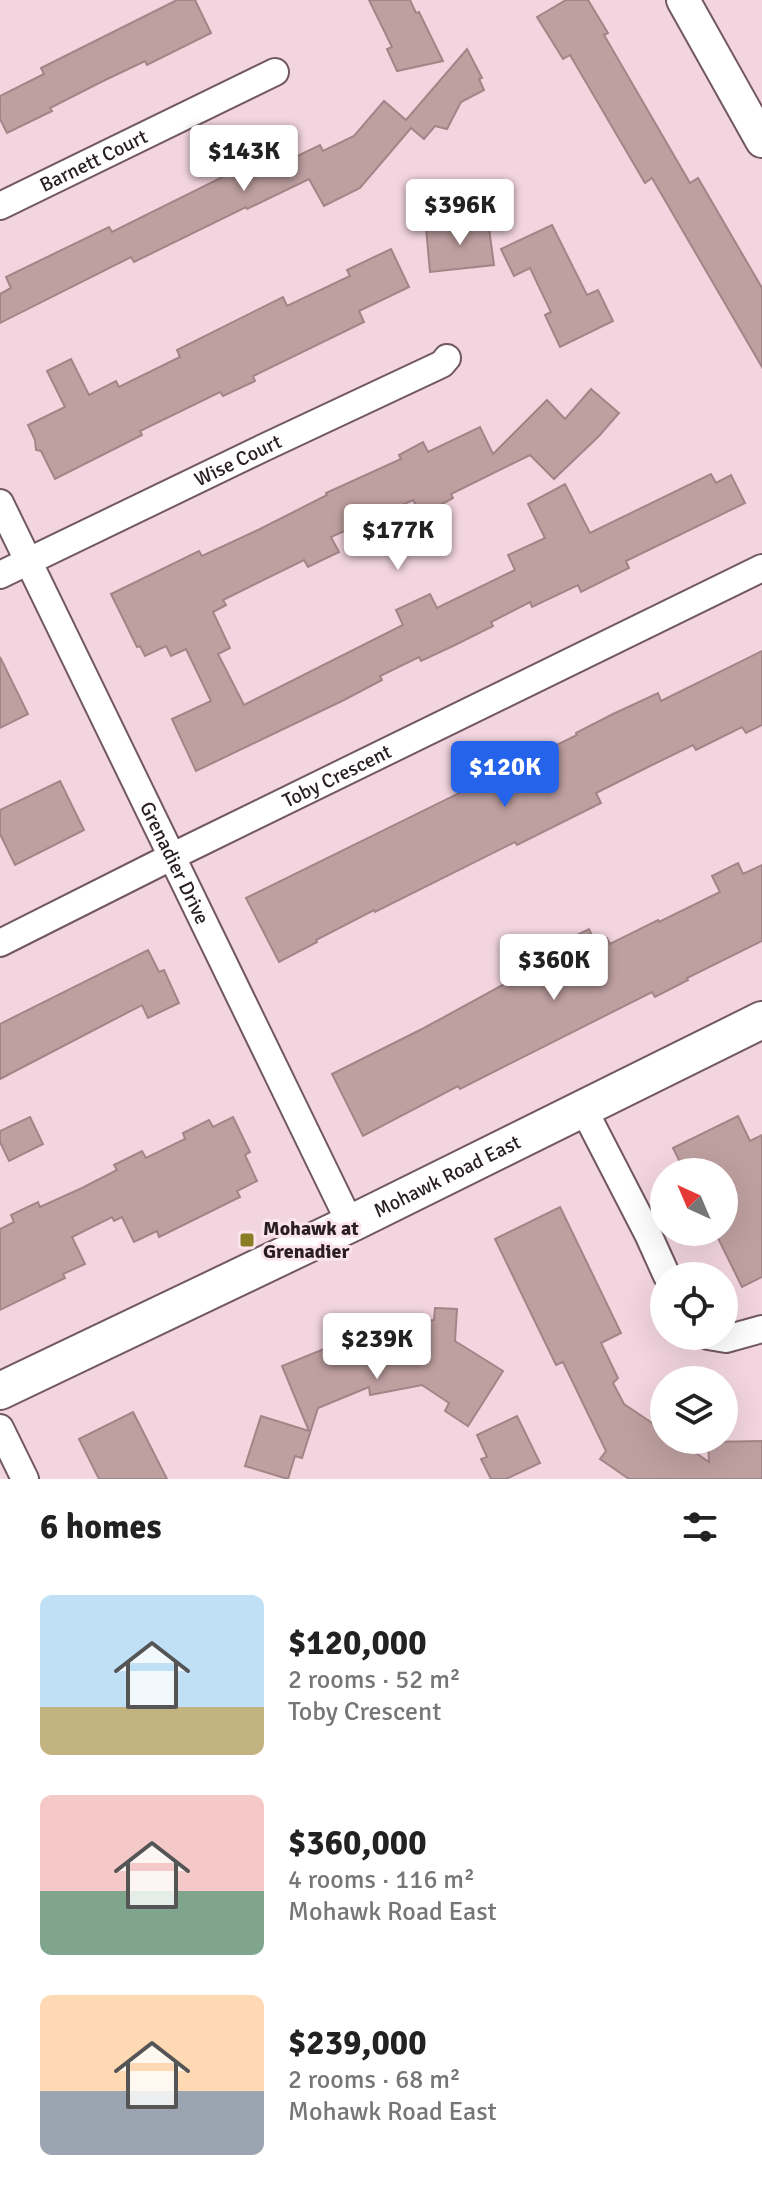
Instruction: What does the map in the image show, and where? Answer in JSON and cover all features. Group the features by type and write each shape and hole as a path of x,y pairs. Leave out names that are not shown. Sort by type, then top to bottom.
{"main road":[{"name":"Mohawk Road East","path":"0,1391 762,1020"}],"street":[{"path":"683,0 762,141"},
{"name":"Barnett Court","path":"0,206 275,72"},
{"name":"Wise Court","path":"0,575 442,364 447,358"},
{"name":"Grenadier Drive","path":"0,503 350,1223"},
{"name":"Toby Crescent","path":"0,943 762,568"},
{"path":"583,1108 661,1262"},
{"path":"738,1336 762,1329"},
{"path":"0,1428 25,1479"}],"building":[{"path":"177,0 195,0 211,33 147,65 145,61 101,82 7,133 0,119 0,96 44,74 41,68"},
{"path":"369,0 410,0 443,61 397,71 387,49 392,47"},
{"path":"566,0 588,0 608,33 604,35 690,183 698,178 762,288 762,367 652,178 645,183 570,55 563,59 537,17"},
{"path":"467,49 482,78 479,79 484,90 461,102 447,129 435,126 424,139 411,128 360,188 324,206 309,179 134,262 131,257 0,323 0,294 11,288 6,277 109,227 112,232 273,152 279,165 320,145 323,151 354,136 384,101 406,120"},
{"path":"488,221 494,265 430,272 426,228"},
{"path":"552,225 587,295 598,290 613,321 560,347 545,315 551,312 530,268 514,276 501,249"},
{"path":"391,249 409,287 359,311 364,322 253,376 255,381 223,396 220,392 140,431 142,435 55,479 41,451 36,450 28,425 65,407 47,371 71,359 89,395 116,381 119,387 180,357 177,350 283,297 287,306 350,276 347,270"},
{"path":"591,389 619,413 554,479 530,455 451,494 453,498 422,515 413,500 331,537 339,552 308,567 304,560 223,600 226,605 213,612 230,648 218,654 244,705 403,625 396,610 430,594 437,608 515,570 508,555 545,538 528,504 565,484 590,533 711,474 716,483 731,475 745,503 626,561 629,568 581,592 578,585 532,607 530,602 491,622 493,626 421,661 419,657 380,676 382,680 344,700 196,771 172,719 211,701 186,649 171,656 166,646 145,656 140,646 137,647 111,594 199,551 202,556 260,529 326,493 401,459 399,455 423,442 428,452 480,427 493,454 547,400 565,419"},
{"path":"762,651 762,725 746,733 742,727 696,750 693,745 648,767 596,793 601,803 374,910 279,962 246,898 577,735 613,714 658,693 661,701"},
{"path":"0,657 28,714 0,728"},
{"path":"60,781 84,830 15,865 0,834 0,810"},
{"path":"738,863 743,874 762,865 762,941 655,997 652,992 363,1136 332,1074 510,981 512,986 570,956 563,942 589,929 596,944 607,938 610,944 720,892 712,876"},
{"path":"148,950 159,972 164,970 179,1003 148,1018 142,1005 0,1079 0,1024"},
{"path":"738,1116 750,1141 762,1135 762,1277 742,1287 738,1279 738,1262 730,1262 722,1246 738,1246 738,1158 678,1158 673,1148"},
{"path":"30,1117 43,1144 9,1161 0,1142 0,1131"},
{"path":"233,1117 250,1152 245,1155 257,1181 237,1191 240,1197 159,1237 157,1231 134,1242 122,1217 114,1221 112,1217 72,1237 85,1264 63,1274 65,1278 0,1310 0,1229 14,1222 11,1215 38,1202 40,1207 82,1188 117,1170 114,1165 142,1151 146,1158 185,1139 183,1133 209,1120 213,1127"},
{"path":"560,1207 621,1333 601,1343 618,1378 613,1383 624,1404 650,1422 650,1454 697,1454 709,1462 709,1454 738,1454 738,1441 762,1441 762,1479 629,1479 600,1459 606,1451 563,1362 556,1365 495,1239"},
{"path":"435,1308 457,1309 455,1341 503,1371 468,1426 445,1411 449,1403 422,1385 370,1395 369,1387 318,1408 302,1458 295,1456 288,1479 245,1466 261,1416 309,1431 282,1366 366,1332 434,1320"},
{"path":"133,1412 167,1479 99,1479 79,1439"},
{"path":"517,1416 540,1463 506,1479 491,1479 481,1459 487,1457 477,1435"}],"place":[{"name":"Mohawk at Grenadier","path":"247,1240"}]}
